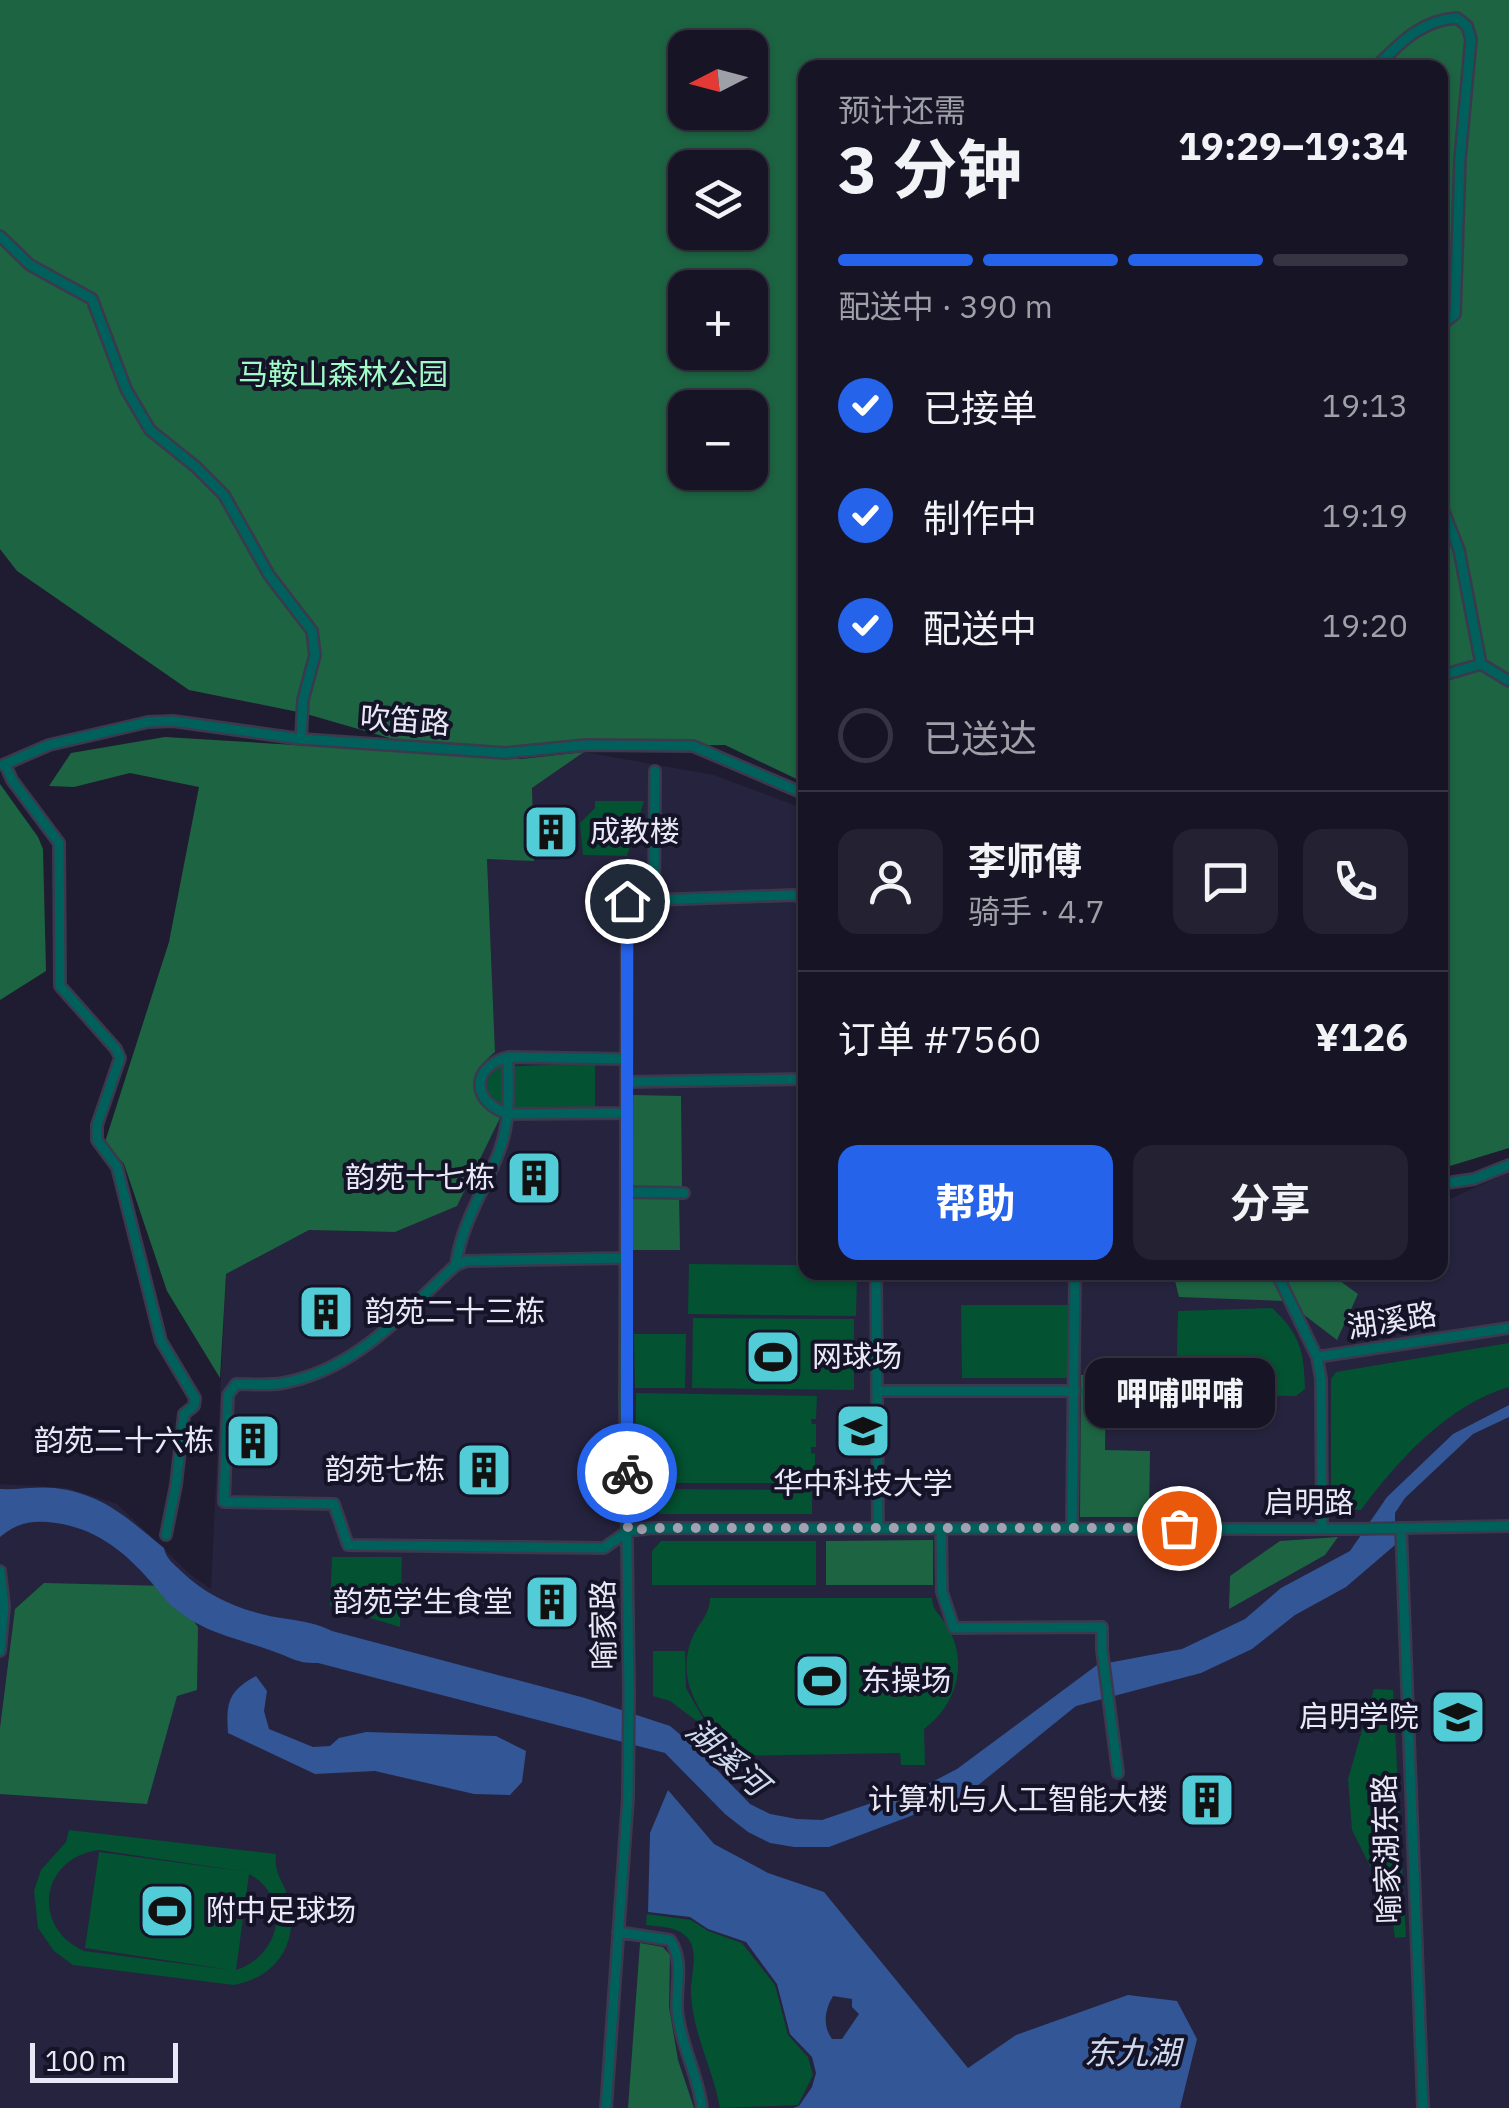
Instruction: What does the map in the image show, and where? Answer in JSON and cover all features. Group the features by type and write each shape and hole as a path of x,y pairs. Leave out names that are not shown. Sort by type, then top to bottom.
{"street":[{"path":"1383,60 1410,34 1444,19 1457,18 1467,26 1471,40 1460,158 1455,314 1448,320"},
{"path":"0,236 30,265 92,299 126,389 150,430 196,466 224,495 269,575 312,631 315,655 303,700 301,740"},
{"path":"1448,522 1459,550 1481,664"},
{"path":"1448,674 1481,664 1509,681"},
{"name":"吹笛路","path":"3,765 49,745 148,722 174,720 301,740 506,753 586,745 694,746 798,791"},
{"path":"3,765 59,843 60,986 120,1058 98,1125 97,1140 116,1167 162,1340 194,1398 194,1406 184,1414 166,1534"},
{"path":"655,771 654,899 798,896"},
{"name":"喻家路","path":"606,2108 630,1692 625,1258 627,901 654,899"},
{"path":"626,1058 508,1057 492,1062 482,1072 479,1084 483,1099 494,1110 509,1114 626,1113"},
{"path":"508,1057 509,1114 500,1148 458,1244 456,1264 466,1260 625,1258"},
{"path":"626,1082 798,1079"},
{"path":"1448,1183 1474,1179 1509,1166"},
{"path":"626,1192 684,1193"},
{"name":"启明路","path":"456,1264 379,1338 354,1356 281,1384 236,1384 228,1395 224,1502 334,1504 348,1546 604,1548 628,1531 652,1528 1509,1526"},
{"path":"876,1280 878,1527"},
{"path":"1072,1528 1075,1280"},
{"name":"湖溪路","path":"1280,1280 1317,1358 1509,1328"},
{"path":"1317,1358 1321,1380 1322,1529"},
{"path":"878,1391 1074,1390"},
{"path":"941,1528 942,1592 954,1628 1102,1627 1118,1773"},
{"name":"喻家湖东路","path":"1400,1528 1423,2108"},
{"path":"0,1571 4,1606 0,1651"},
{"path":"618,1932 670,1940 677,1950 678,2010 684,2049 702,2108"}],"shaded area":[{"name":"华中科技大学","path":"584,752 714,775 798,806 798,1280 1448,1280 1448,1199 1509,1172 1509,2108 0,2108 0,1484 68,1488 117,1504 191,1575 211,1589 226,1274 309,1230 395,1232 480,1105 474,1085 481,1063 495,1051 487,858 534,861 532,788"}],"green space":[{"name":"马鞍山森林公园","path":"0,0 1509,0 1509,1148 1448,1167 1448,60 798,60 798,780 725,745 424,748 303,713 189,690 17,571 0,549"},
{"path":"165,737 521,759 584,752 532,788 534,861 487,859 495,1052 479,1070 475,1086 483,1103 500,1118 457,1206 395,1232 309,1230 226,1274 220,1378 167,1291 124,1164 105,1142 169,942 199,787 130,773 74,787 49,786 71,753"},
{"path":"0,784 43,849 46,971 0,1000"},
{"path":"595,801 644,801 627,856 583,855 580,823 595,808"},
{"path":"595,1063 595,1108 541,1110 500,1106 488,1096 485,1087 484,1078 492,1067"},
{"path":"632,1095 681,1096 682,1188 633,1187"},
{"path":"631,1195 679,1196 680,1250 631,1250"},
{"path":"689,1264 798,1265 798,1280 857,1280 856,1316 688,1314"},
{"path":"1175,1280 1339,1280 1358,1294 1337,1340 1286,1301 1179,1297"},
{"path":"961,1305 1070,1305 1069,1378 962,1378"},
{"path":"1272,1308 1299,1344 1305,1389 1296,1396 1183,1395 1176,1391 1178,1311"},
{"name":"网球场","path":"693,1318 854,1319 854,1390 692,1388"},
{"path":"634,1334 686,1334 685,1388 635,1388"},
{"path":"1509,1343 1509,1387 1445,1420 1391,1472 1361,1510 1331,1509 1331,1379 1336,1372"},
{"path":"1081,1375 1106,1375 1105,1450 1150,1451 1149,1517 1080,1517"},
{"path":"636,1393 817,1396 816,1419 811,1419 816,1424 816,1447 811,1447 815,1454 815,1476 811,1476 811,1483 635,1483"},
{"path":"651,1489 812,1490 812,1514 660,1514 651,1503"},
{"path":"1338,1537 1325,1555 1229,1609 1230,1576 1280,1541"},
{"path":"933,1540 933,1585 826,1585 826,1541"},
{"path":"661,1541 816,1541 816,1585 652,1585 652,1551"},
{"path":"332,1557 402,1557 400,1627 330,1606"},
{"path":"44,1583 168,1586 198,1627 197,1690 177,1696 147,1804 0,1794 0,1728 15,1609"},
{"name":"东操场","path":"710,1598 932,1598 954,1640 958,1668 945,1708 924,1729 925,1765 901,1765 900,1753 733,1756 696,1703 687,1673 691,1641 708,1610"},
{"path":"653,1651 685,1651 686,1688 703,1718 698,1722 670,1701 653,1696"},
{"path":"1374,1689 1393,1690 1406,1937 1395,1938 1391,1908 1352,1830 1348,1779"},
{"path":"69,1830 276,1854 276,1867 291,1914 291,1929 282,1955 263,1974 234,1985 73,1965 54,1951 38,1928 34,1891 41,1870 66,1842","holes":["99,1850 248,1872 99,1852 85,1948 231,1970 84,1951 67,1940 55,1926 49,1894 65,1865 79,1855","249,1874 272,1897 276,1925 263,1952 236,1970"]},
{"path":"647,1914 691,1920 708,1931 742,1943 775,1985 788,2035 808,2057 813,2075 798,2105 720,2108 693,2009 692,1946 685,1935 675,1930 646,1925"},
{"path":"640,1943 663,1947 670,1955 669,2007 678,2060 694,2108 628,2108"}],"water":[{"path":"1509,1405 1509,1417 1473,1434 1405,1498 1395,1513 1395,1545 1346,1587 1295,1615 1252,1649 1201,1673 1076,1706 966,1795 829,1847 770,1843 748,1832 665,1753 318,1663 301,1662 212,1630 173,1607 120,1552 97,1536 71,1526 33,1522 0,1537 0,1489 55,1488 88,1496 127,1518 164,1548 171,1561 193,1582 231,1604 585,1698 670,1726 750,1804 770,1814 822,1820 930,1783 957,1769 1097,1665 1182,1649 1245,1619 1281,1588 1350,1551 1387,1497 1453,1434"},
{"path":"256,1676 267,1691 264,1711 269,1729 313,1747 330,1746 339,1738 366,1732 496,1736 526,1751 522,1782 510,1795 474,1794 375,1771 315,1774 228,1733 231,1699"},
{"name":"东九湖","path":"668,1790 714,1844 768,1873 824,1892 968,2068 1016,2035 1128,1995 1177,2001 1197,2039 1180,2108 793,2108 799,2106 812,2087 816,2073 812,2057 790,2034 777,1984 746,1942 708,1929 690,1917 648,1912 650,1833","holes":["833,1996 852,1999 852,2007 859,2014 842,2039 832,2039 826,2023 830,2001"]}],"way so far":[{"path":"627,1473 628,1531 1179,1528"}],"place":[{"name":"成教楼","path":"551,832"},
{"name":"韵苑十七栋","path":"534,1178"},
{"name":"韵苑二十三栋","path":"326,1312"},
{"name":"网球场","path":"773,1357"},
{"name":"华中科技大学","path":"863,1431"},
{"name":"韵苑二十六栋","path":"253,1441"},
{"name":"韵苑七栋","path":"484,1470"},
{"name":"呷哺呷哺","path":"1179,1528"},
{"name":"韵苑学生食堂","path":"552,1602"},
{"name":"东操场","path":"822,1681"},
{"name":"启明学院","path":"1458,1717"},
{"name":"计算机与人工智能大楼","path":"1207,1800"},
{"name":"附中足球场","path":"167,1911"}],"route":[{"path":"627,901 627,1473"}],"water label":[{"name":"湖溪河","path":"727,1757"}]}
